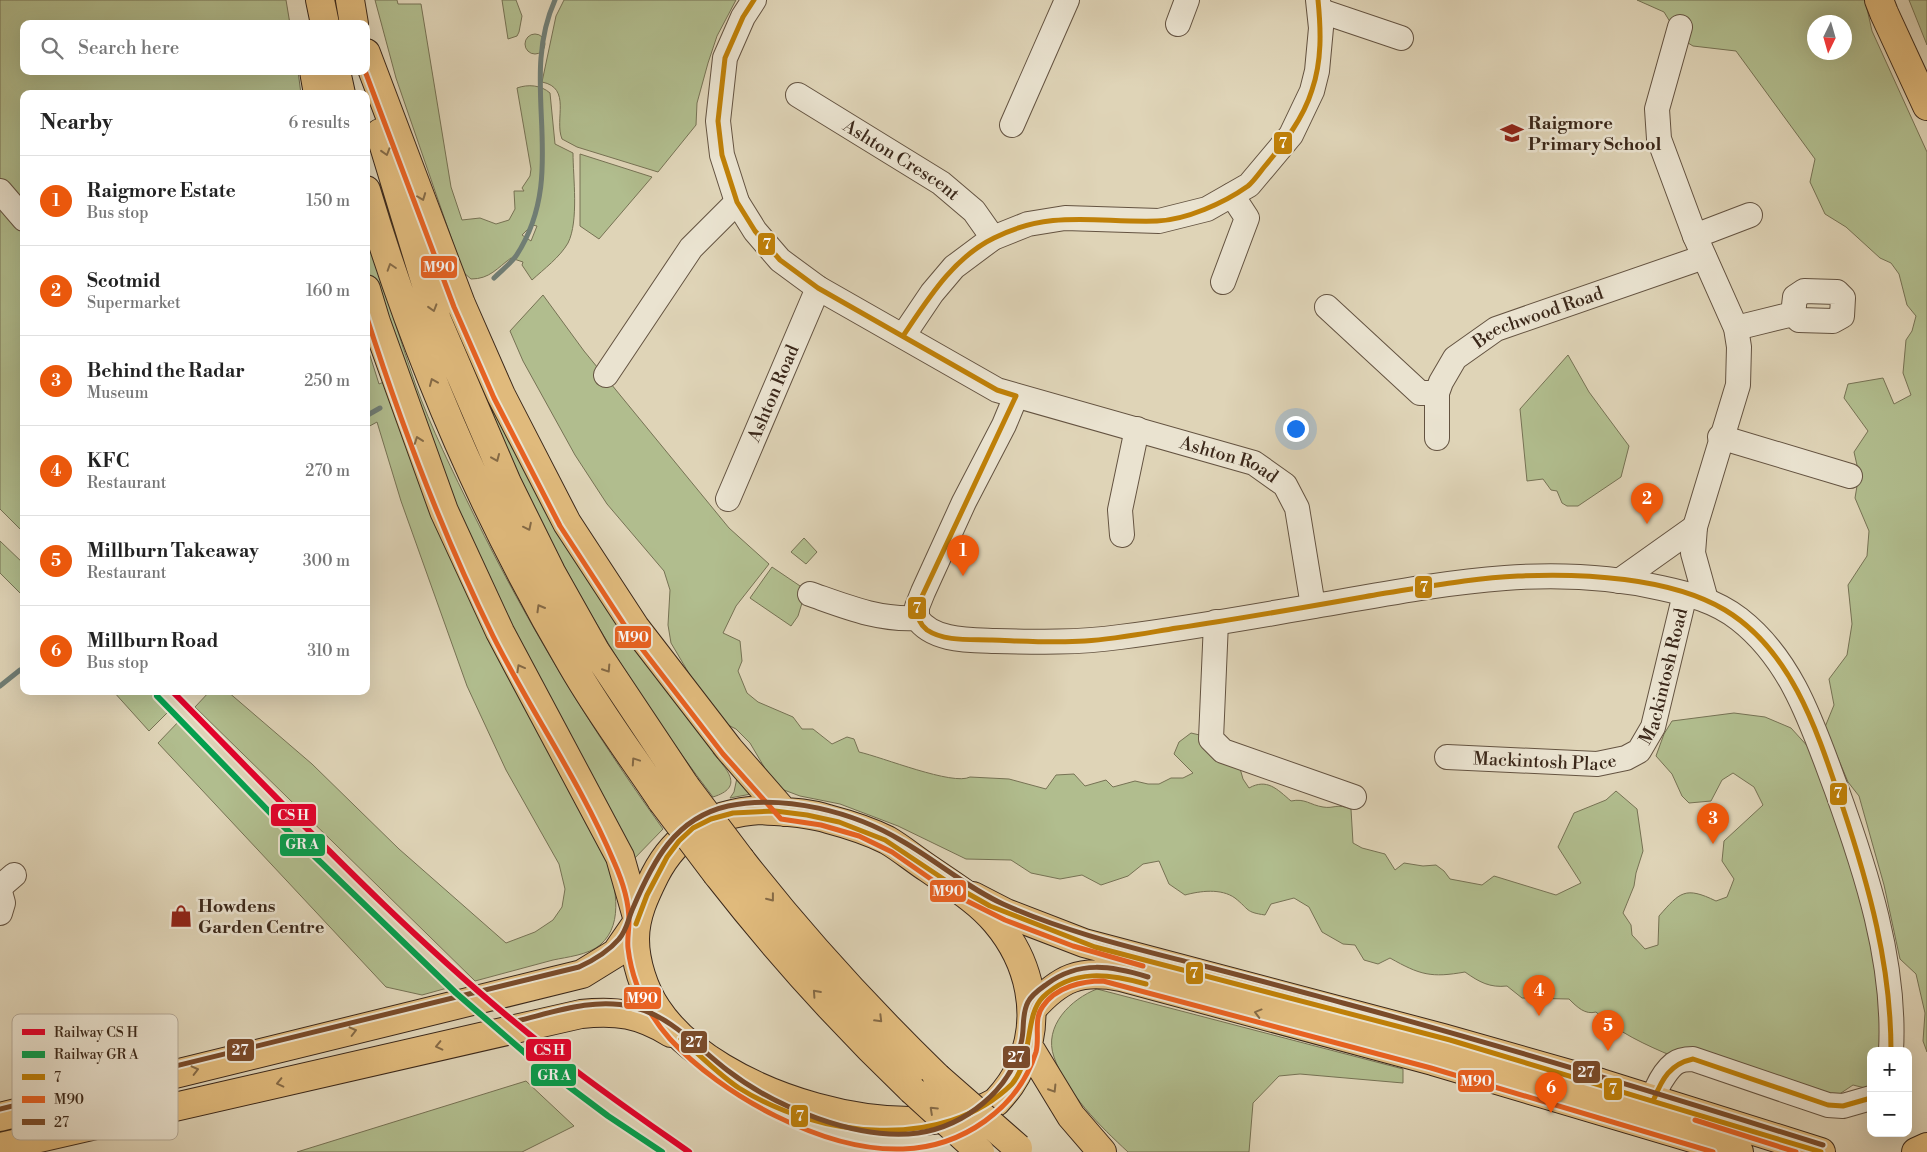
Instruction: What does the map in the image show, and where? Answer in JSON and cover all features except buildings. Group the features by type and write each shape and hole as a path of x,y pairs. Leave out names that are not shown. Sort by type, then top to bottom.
{"main road":[{"path":"301,0 304,20"},
{"path":"320,0 324,20"},
{"path":"1880,0 1927,106"},
{"path":"370,64 464,312 500,396 567,523 635,627 729,749 784,812"},
{"path":"315,75 317,90"},
{"path":"337,75 340,90"},
{"path":"366,75 369,90"},
{"path":"370,92 378,126 437,320 507,483 551,572 596,652 686,786 740,860 787,918 851,991 937,1076 1020,1150"},
{"path":"370,202 411,330 482,499 527,586 573,668 662,801 766,936 827,1005 912,1090 980,1152"},
{"path":"370,302 444,511 500,632 624,865 636,921 635,941 638,964 656,1008 681,1039"},
{"path":"178,1074 564,979 594,968 616,953 636,921 654,877 675,844 693,829 727,815 760,810 804,813 829,819 886,840 962,891 1006,913 1084,943 1397,1025 1654,1100 1821,1152"},
{"path":"178,1106 596,1012 630,1014 651,1021 681,1039 734,1084 808,1121 876,1146 940,1136 967,1126 993,1105 1015,1080 1029,1047 1033,1008 1024,971 1013,946 995,921 962,891"},
{"path":"1033,1008 1054,987 1075,976 1092,973 1121,977 1433,1061 1730,1149"},
{"path":"1029,1047 1071,1116 1102,1152"},
{"path":"0,1147 31,1140"},
{"path":"1916,1152 1927,1147"}],"street":[{"name":"Ashton Road","path":"754,0 743,17 725,58 718,121 722,155 737,202 755,231 780,260 818,288 997,390 1254,463 1285,485 1297,508 1313,606"},
{"path":"1012,125 1067,0"},
{"path":"1178,24 1187,0"},
{"path":"903,336 932,293 954,267 993,238 1028,224 1065,218 1159,221 1208,208 1249,185 1291,135 1312,90 1317,71 1319,6 1401,38"},
{"path":"1680,27 1657,109 1659,139 1700,246 1736,328 1739,348 1738,385 1720,437 1695,526 1693,553 1695,597 1725,610 1757,635 1778,658 1801,698 1841,801 1872,898 1884,960 1891,1047"},
{"name":"Ashton Crescent","path":"798,95 941,183 974,211 993,238"},
{"path":"0,191 20,214"},
{"path":"1223,282 1247,218 1232,195"},
{"path":"606,375 690,248 737,202"},
{"name":"Beechwood Road","path":"1436,438 1437,393 1441,382 1455,358 1496,329 1700,246 1750,216"},
{"name":"Ashton Road","path":"728,499 818,288"},
{"path":"1327,307 1420,393 1437,393"},
{"path":"1736,328 1793,314"},
{"path":"810,594 886,618 917,618 917,607 923,592 964,502 1004,424 1016,396"},
{"path":"1122,535 1120,510 1136,429"},
{"path":"1720,437 1850,476"},
{"path":"1619,581 1695,526"},
{"name":"Mackintosh Road","path":"917,618 923,628 945,636 978,640 1058,642 1122,637 1456,581 1514,576 1619,581 1695,597 1653,728 1639,751"},
{"path":"1216,622 1211,739 1223,751 1354,797"},
{"name":"Mackintosh Place","path":"1447,757 1596,764 1626,758 1639,751"},
{"path":"1,924 5,885"},
{"path":"1730,1149 1698,1127 1656,1115 1651,1107 1667,1072 1676,1063 1693,1059 1828,1105 1843,1106 1867,1099"}],"green space":[{"path":"0,0 286,0 289,20 20,20 20,75 299,75 300,90 20,90 20,529 0,509"},
{"path":"375,0 397,0 398,4 421,4 451,187 462,220 480,218 496,224 509,220 515,209 514,191 524,191 522,188 530,176 531,169 517,88 534,86 543,88 550,93 555,144 573,153 575,199 573,223 565,248 552,263 532,280 522,265 523,262 511,258 493,272 478,279 471,279 463,272 396,78","holes":["532,225 537,226 531,241 522,235"]},
{"path":"502,0 516,0 522,16 517,36 508,39"},
{"path":"564,0 736,0 717,36 708,63 697,103 696,125 658,172 577,147 562,139 560,131 560,105 557,91 551,85 542,82 556,16"},
{"path":"1637,0 1865,0 1872,31 1927,152 1927,1052 1923,1041 1925,1013 1916,974 1900,959 1884,885 1859,796 1848,782 1825,727 1834,705 1829,679 1847,655 1852,624 1848,585 1867,556 1869,531 1855,498 1859,474 1854,452 1868,431 1844,398 1848,384 1883,378 1894,404 1911,395 1903,373 1906,340 1912,331 1916,316 1907,305 1899,274 1891,263 1880,258 1846,227 1825,214 1810,182 1815,159 1736,51 1693,46 1680,38 1664,12"},
{"path":"1909,0 1927,0 1927,45"},
{"path":"535,34 542,37 545,44 542,51 535,54 528,51 525,44 528,37"},
{"path":"580,154 652,177 599,239 580,226"},
{"path":"370,243 421,400 474,515 516,596 562,676 636,791 663,829 631,862 485,582 371,282"},
{"path":"424,250 451,307 716,749 713,753 728,772 731,783 723,793 713,797 681,754 622,666 569,575 520,481 463,361"},
{"path":"543,295 584,351 729,528 769,564 736,606 723,633 740,641 742,661 738,671 747,693 758,702 793,717 802,729 813,729 832,744 847,737 854,739 859,752 949,778 1009,779 1046,789 1056,775 1074,774 1085,786 1106,780 1113,787 1135,781 1159,784 1171,778 1183,778 1193,773 1174,754 1179,742 1191,733 1204,736 1215,761 1227,760 1239,765 1243,779 1249,788 1261,784 1272,786 1291,801 1300,800 1323,807 1342,806 1351,809 1353,843 1362,848 1385,854 1395,870 1404,863 1423,866 1436,865 1450,879 1482,885 1494,876 1556,895 1581,883 1558,847 1574,813 1606,800 1616,791 1637,809 1643,851 1634,886 1623,913 1631,925 1632,935 1645,949 1658,945 1659,916 1678,897 1690,893 1706,896 1716,901 1727,897 1734,879 1722,861 1724,841 1763,805 1754,787 1733,773 1722,780 1711,801 1689,803 1682,796 1672,774 1656,756 1664,734 1672,721 1734,713 1765,717 1791,728 1811,750 1830,793 1879,953 1884,1047 1867,1047 1867,1086 1865,1088 1853,1085 1835,1097 1672,1056 1622,1032 1596,1012 1592,1013 1581,1010 1569,999 1522,998 1507,986 1485,984 1465,972 1434,975 1410,968 1390,958 1378,964 1364,960 1355,945 1343,944 1322,932 1309,907 1294,898 1271,904 1265,915 1248,910 1235,898 1223,893 1197,892 1185,895 1169,884 1159,861 1143,864 1128,876 1101,885 1082,875 1060,879 1031,873 1011,860 966,859 898,826 840,804 800,796 776,787 750,743 736,729 716,719 671,643 668,625 670,590 664,571 607,504 575,455 523,361 510,331"},
{"path":"1568,355 1589,392 1629,446 1621,477 1578,506 1567,506 1562,503 1557,491 1551,490 1543,479 1527,481 1520,409"},
{"path":"370,356 379,384 386,381 606,854 616,901 613,925 608,936 600,945 584,953 475,981 195,707 206,695 232,695 312,764 399,849 506,943 535,932 553,920 562,907 565,889 559,864 506,770 467,686 401,501 377,422 370,426"},
{"path":"804,538 817,552 806,564 791,552"},
{"path":"0,541 20,560 20,593 0,573"},
{"path":"772,567 806,590 798,616 791,626 750,598"},
{"path":"117,695 157,695 171,709 149,731"},
{"path":"181,719 451,987 422,995 386,987 158,743"},
{"path":"738,773 751,794 730,798 734,792"},
{"path":"1097,989 1403,1069 1403,1083 1300,1074 1279,1076 1253,1103 1249,1152 1128,1152 1085,1109 1067,1084 1054,1057 1052,1035 1056,1024 1078,999"},
{"path":"526,1081 574,1126 522,1152 297,1152"}],"waterway":[{"path":"494,278 516,256 532,224 540,192 542,160 541,64 545,32 555,0"},
{"path":"370,414 380,408"},
{"path":"0,686 20,670"}],"transit line":[{"name":"7","path":"754,0 743,17 725,58 718,121 722,155 737,202 755,231 780,260 818,288 997,390 1016,396 917,607 917,614 924,628 934,634 959,639 1050,642 1097,640 1449,583 1543,575 1597,577 1652,584 1678,590 1703,599 1725,610 1749,627 1769,648 1786,671 1812,723 1842,805 1877,926 1887,988 1891,1047"},
{"name":"7","path":"903,336 932,294 954,268 979,246 994,238 1035,223 1055,220 1157,221 1180,218 1204,210 1248,186 1286,139 1304,111 1308,101 1318,68 1320,34 1318,0"},
{"name":"M90","path":"367,75 454,307 494,398 560,526 629,632 723,754 781,819 821,825 859,836 892,852 951,893 1005,920 1073,946 1143,966"},
{"name":"M90","path":"370,327 393,397 424,478 474,597 508,664 587,804 617,869 628,906 630,961 642,996 654,1019 670,1039 691,1060 745,1099 776,1116 840,1141 872,1147 903,1149 925,1147 946,1141 985,1121 1002,1107 1016,1091 1028,1072 1036,1052 1038,1017 1048,999 1070,986 1103,981 1431,1068 1713,1152"},
{"path":"176,695 355,876 450,966 499,1009 566,1063 689,1152"},
{"path":"157,696 280,823 456,993 532,1059 608,1116 662,1152"},
{"name":"27","path":"178,1065 579,967 605,952 622,936 649,874 668,844 680,831 694,820 728,806 772,802 818,808 863,822 902,841 989,897 1026,914 1071,930 1464,1036 1644,1089 1823,1145"},
{"name":"7","path":"636,924 647,895 667,857 679,841 693,828 711,819 733,813 775,811 807,815 839,822 885,840 951,884 990,906 1095,947 1450,1040 1821,1152"},
{"name":"27","path":"517,1021 589,1005 619,1004 633,1007 647,1011 672,1025 746,1084 792,1108 843,1126 869,1132 918,1133 953,1123 969,1114 996,1090 1016,1060 1028,1002 1034,994 1047,984 1071,971 1096,967 1122,970 1148,977"},
{"name":"7","path":"681,1039 731,1083 771,1105 806,1118 842,1127 880,1130 916,1128 951,1120 984,1106 1012,1084 1023,1062 1037,1005 1043,997 1055,988 1067,981 1092,976 1106,976 1146,984"},
{"name":"7","path":"1654,1099 1668,1073 1685,1061 1693,1059 1828,1105 1843,1106 1867,1099"},
{"name":"27","path":"0,1109 12,1106"},
{"name":"M90","path":"1695,1120 1796,1152"}],"place":[{"name":"Raigmore Primary School","path":"1512,133"},
{"name":"Scotmid","path":"1647,524"},
{"name":"Raigmore Estate","path":"963,576"},
{"name":"Behind the Radar","path":"1713,844"},
{"name":"Howdens Garden Centre","path":"181,916"},
{"name":"KFC","path":"1539,1016"},
{"name":"Millburn Takeaway","path":"1608,1051"},
{"name":"Millburn Road","path":"1551,1113"}]}
